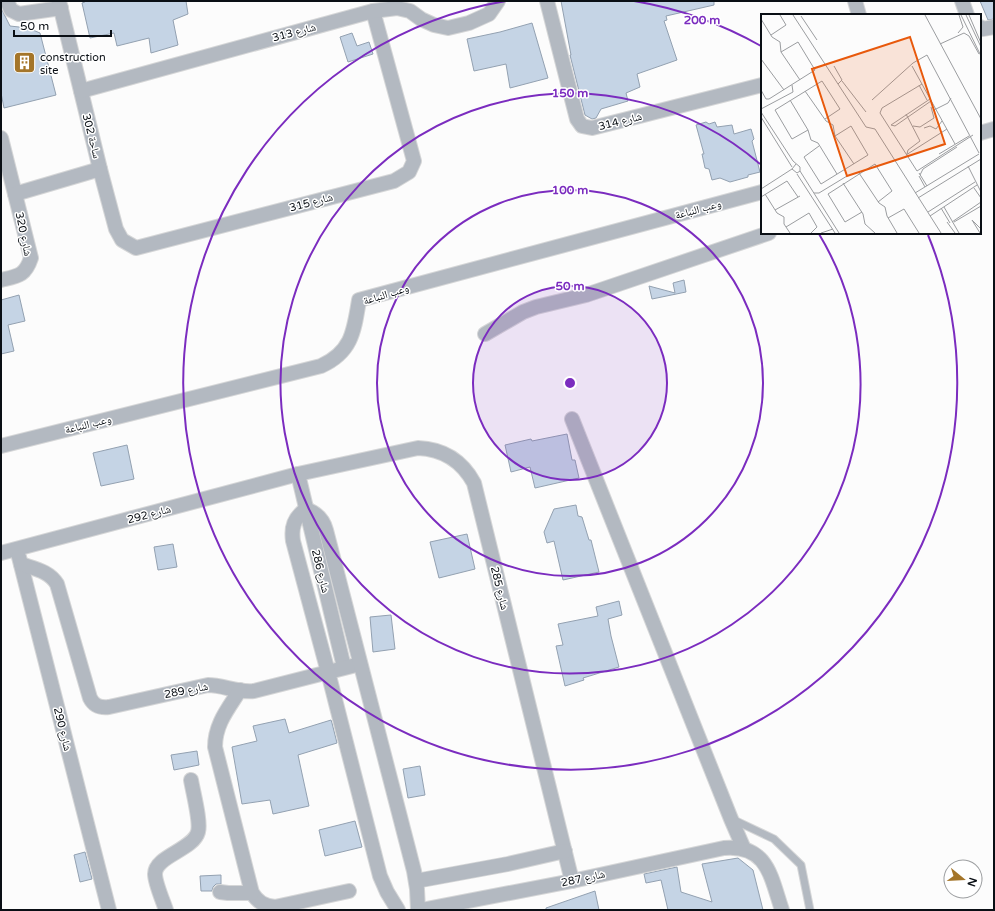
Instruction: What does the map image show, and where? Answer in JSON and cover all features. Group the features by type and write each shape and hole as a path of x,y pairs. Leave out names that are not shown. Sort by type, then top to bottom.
{"street":[{"name":"ساحة 302","path":"7,1 12,10 19,14 60,4 100,169 15,194"},
{"name":"شارع 313","path":"81,91 373,11 398,8 410,11 434,25 448,28 469,23 489,14 498,1"},
{"name":"شارع 314","path":"547,1 577,119 582,126 592,128 761,85"},
{"path":"855,1 859,14"},
{"path":"962,1 966,14"},
{"name":"شارع 315","path":"100,169 116,229 122,240 136,248 386,183 399,178 409,172 414,161 373,11"},
{"path":"981,28 994,27"},
{"path":"981,133 994,129"},
{"path":"1,138 15,194"},
{"name":"وعب النباعة","path":"1,446 321,366 331,361 347,346 354,330 359,300 761,192"},
{"name":"شارع 320","path":"1,280 18,276 28,268 31,258 15,194"},
{"path":"486,334 523,312 536,307 586,295 766,234"},
{"path":"572,419 731,819 744,848 758,856 768,868 782,910"},
{"name":"شارع 285","path":"298,474 418,448 428,449 449,456 458,462 470,476 474,483 572,880"},
{"name":"شارع 286","path":"298,474 344,667"},
{"name":"شارع 292","path":"1,553 298,474"},
{"path":"398,910 387,892 380,876 292,534 295,520 306,509 317,514 324,524 416,881 418,910"},
{"name":"شارع 290","path":"17,549 109,910"},
{"name":"شارع 289","path":"21,564 47,573 57,584 92,702 100,707 105,708 202,686 214,685 254,691 360,664"},
{"path":"240,690 218,728 215,737 215,747 252,892 259,902 270,907 275,907 315,904 349,891"},
{"path":"166,910 155,878 155,870 159,865 191,842 197,835 199,827 191,780"},
{"name":"شارع 287","path":"421,910 724,848 744,848"},
{"path":"416,881 508,864 565,851"},
{"path":"220,892 252,892"}],"lane":[{"path":"731,819 774,839 801,865 810,910"}],"building":[{"path":"85,1 186,1 188,14 173,20 178,45 151,53 149,38 117,46 114,33 90,38 82,3"},
{"path":"561,1 714,1 714,5 666,16 667,20 664,21 677,60 637,74 640,87 626,93 628,101 601,109 596,118 592,119 585,115 570,55"},
{"path":"980,1 994,1 994,19 988,20"},
{"name":"construction site","path":"1,8 10,26 28,28 40,33 56,95 4,108 1,93"},
{"path":"532,23 548,78 510,88 506,64 474,71 467,39"},
{"path":"352,33 357,46 369,42 373,54 348,62 340,37"},
{"path":"706,122 709,124 715,122 717,127 732,125 734,134 751,129 754,139 752,141 760,172 730,182 720,178 712,180 709,169 705,168 702,154 704,154 696,125"},
{"path":"684,280 686,292 652,299 649,286 675,293 673,283"},
{"path":"19,295 25,321 8,325 14,351 1,354 1,300"},
{"path":"567,434 572,460 575,460 579,478 535,488 530,467 511,472 505,445 531,439 532,441"},
{"path":"127,445 134,479 101,486 93,453"},
{"path":"576,505 578,516 582,517 589,540 591,540 599,572 563,580 554,541 547,543 544,532 554,509"},
{"path":"467,534 475,569 439,578 430,542"},
{"path":"173,544 177,567 158,570 154,547"},
{"path":"619,601 622,615 608,619 619,667 583,678 584,680 565,686 556,646 563,645 558,624 598,616 596,607"},
{"path":"391,615 395,649 373,652 370,617"},
{"path":"285,719 289,733 331,720 337,743 298,755 309,806 273,814 270,800 242,804 232,747 257,741 253,726"},
{"path":"197,751 199,765 174,770 171,755"},
{"path":"420,766 425,795 408,798 403,769"},
{"path":"355,821 362,847 325,856 319,830"},
{"path":"85,852 92,879 80,882 74,855"},
{"path":"738,858 753,870 763,910 668,910 661,880 646,883 644,874 677,867 681,892 712,902 702,864"},
{"path":"221,875 221,884 216,884 212,891 201,891 200,876"},
{"path":"595,891 599,910 546,910 546,908"}],"place":[{"name":"construction site","path":"24,63"}]}
